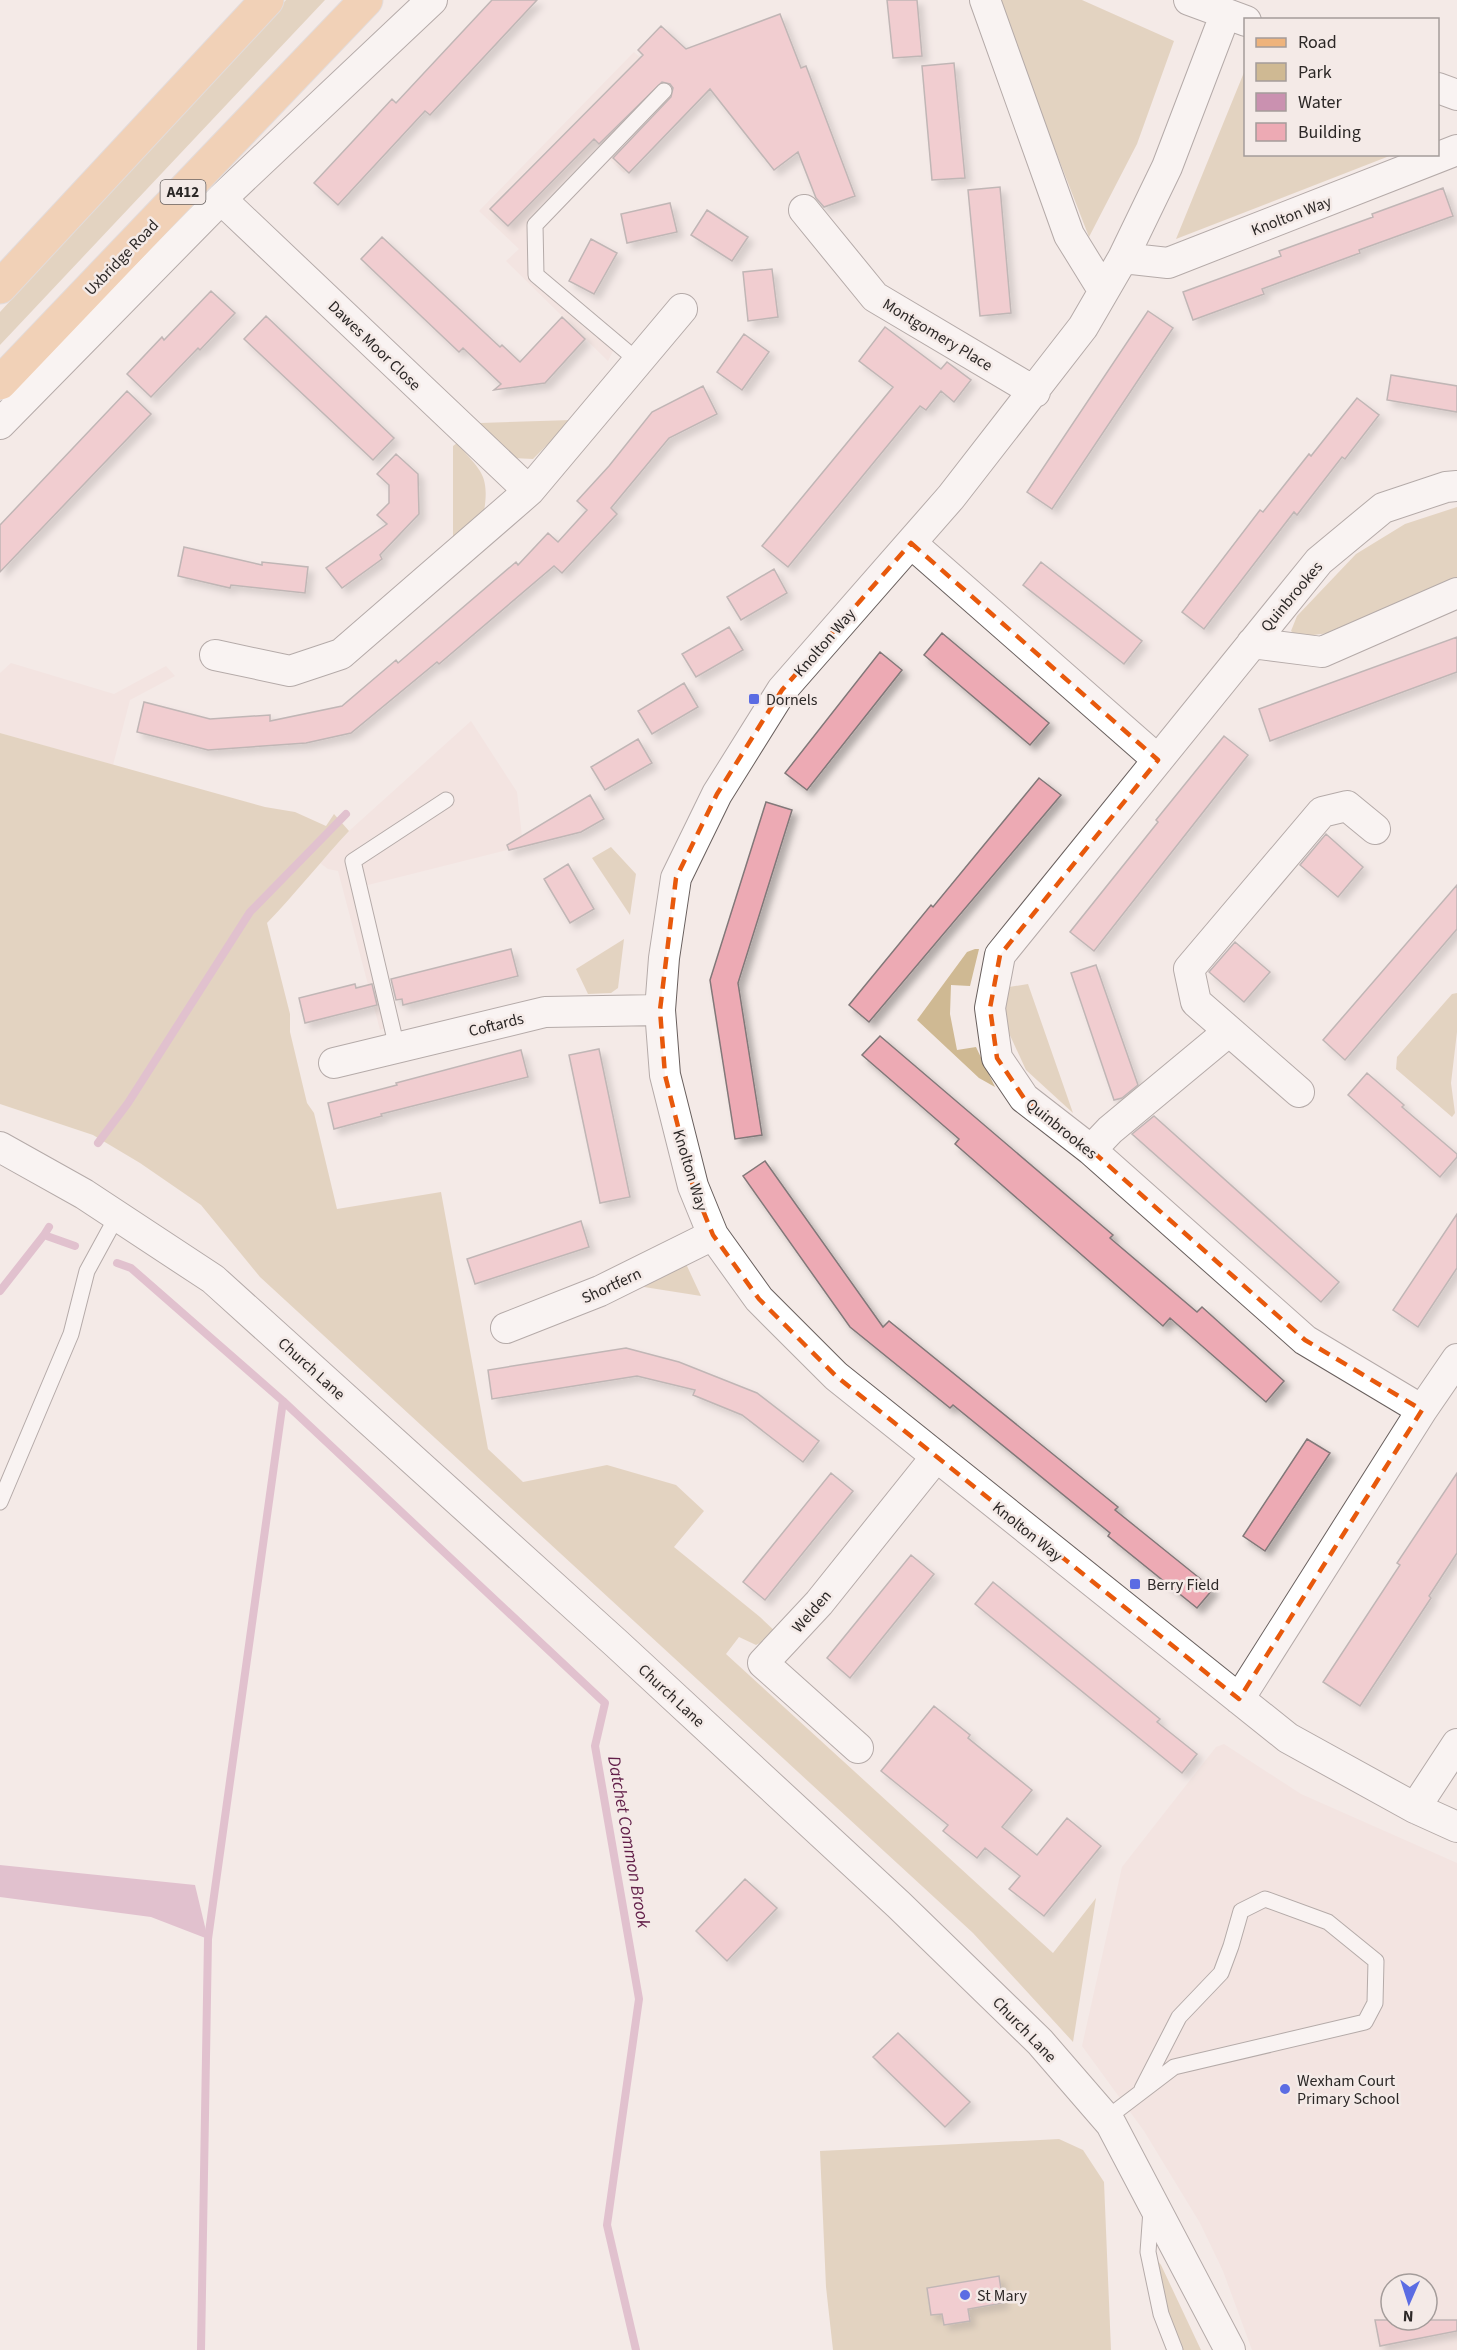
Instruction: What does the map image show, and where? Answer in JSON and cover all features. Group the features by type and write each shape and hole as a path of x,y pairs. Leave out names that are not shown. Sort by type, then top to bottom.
{"main road":[{"path":"0,287 267,0"},
{"name":"Uxbridge Road","path":"0,383 366,0"}],"street":[{"path":"0,424 221,199 432,0"},
{"path":"985,0 1069,236 1103,290"},
{"path":"1189,0 1235,18"},
{"name":"Knolton Way","path":"1235,18 1123,258 1083,327 1035,392 951,497 782,690 717,794 676,878 664,958 660,1010 665,1074 693,1186 713,1235 766,1307 836,1376 1288,1738 1415,1808 1457,1827"},
{"path":"1439,89 1457,95"},
{"name":"Knolton Way","path":"1123,258 1168,263 1457,150"},
{"name":"Dawes Moor Close","path":"221,199 529,491"},
{"name":"Montgomery Place","path":"804,210 875,297 1035,392"},
{"path":"215,655 290,671 341,654 529,491 682,309"},
{"name":"Quinbrookes","path":"1422,1410 1305,1340 1091,1150 1024,1098 997,1058 990,1008 1000,955 1319,561 1383,508 1446,487 1457,486"},
{"path":"911,543 1158,760"},
{"name":"Quinbrookes","path":"1252,644 1322,652 1457,593"},
{"path":"1299,1092 1196,1002 1189,969 1322,812 1347,806 1376,829"},
{"name":"Coftards","path":"334,1063 544,1012 660,1010"},
{"path":"1091,1150 1110,1130 1228,1032"},
{"name":"Church Lane","path":"0,1147 84,1194 213,1279 600,1628 907,1912 1040,2042 1107,2118 1152,2199 1230,2350"},
{"name":"Shortfern","path":"506,1328 600,1292 713,1235"},
{"path":"1239,1699 1422,1410 1457,1359"},
{"name":"Welden","path":"858,1748 763,1662 813,1610 936,1457"},
{"path":"1415,1808 1457,1744"}],"lane":[{"path":"638,362 536,275 535,225 664,91"},
{"path":"397,1048 353,861 446,800"},
{"path":"0,1502 71,1334 87,1270 117,1216"},
{"path":"1107,2118 1174,2067 1365,2022 1375,2003 1376,1960 1328,1922 1265,1899 1241,1911 1221,1973 1179,2017 1142,2090"},
{"path":"1152,2199 1148,2252 1161,2314 1175,2350"}],"highlighted area":[{"path":"911,543 1158,760 1000,955 990,1008 997,1058 1024,1098 1091,1150 1305,1340 1422,1410 1239,1699 836,1376 759,1299 713,1235 693,1186 665,1075 660,1010 676,878 717,794 782,690"}],"shaded area":[{"path":"634,52 691,103 624,173 609,159 532,236 538,269 620,337 608,361 506,261 519,249 479,211"},
{"path":"11,663 114,694 166,666 175,676 130,700 113,765 0,733 0,673"},
{"path":"471,721 517,792 523,846 356,888 392,1026 380,1030 338,871 328,869 320,863 349,831"},
{"name":"Wexham Court Primary School","path":"1224,1744 1301,1794 1457,1863 1457,2350 1252,2350 1223,2271 1200,2223 1144,2131 1082,2046 1122,1867 1216,1747"}],"green space":[{"path":"286,0 325,0 0,345 0,312"},
{"path":"997,0 1082,0 1174,41 1137,144 1089,237"},
{"path":"1244,72 1244,156 1389,156 1176,239"},
{"path":"572,420 533,459 513,458 474,427 480,423"},
{"path":"457,443 481,473 486,489 486,499 484,512 453,543 453,446"},
{"path":"1457,507 1457,587 1329,633 1298,637 1291,631 1297,616 1356,554 1405,524"},
{"path":"0,733 265,807 295,812 326,826 334,814 349,831 267,923 290,1014 290,1032 307,1103 314,1113 337,1209 441,1192 488,1449 523,1482 607,1465 676,1485 704,1511 674,1547 778,1634 756,1645 739,1637 726,1654 1053,1953 1096,1898 1073,2042 973,1933 260,1277 201,1205 140,1163 93,1135 0,1104"},
{"path":"611,847 636,874 630,915 592,858"},
{"path":"624,939 618,988 611,993 588,994 576,969"},
{"path":"979,949 970,986 951,985 950,1014 957,1050 976,1047 995,1087 979,1078 917,1020 967,952"},
{"path":"1028,984 1073,1113 1026,1070 1008,1031 1003,988"},
{"path":"1457,993 1457,1032 1451,1083 1455,1113 1452,1117 1396,1069 1397,1057 1452,994"},
{"path":"678,1265 687,1266 701,1296 644,1287 644,1282"},
{"path":"1059,2139 1083,2150 1104,2182 1111,2350 833,2350 826,2287 820,2151"},
{"path":"1152,2253 1161,2265 1201,2350 1178,2350"}],"water":[{"path":"0,1865 195,1885 208,1939 151,1917 0,1897"}],"building":[{"path":"492,0 537,0 430,115 425,111 338,205 314,183 392,99 396,103"},
{"path":"887,0 917,0 922,56 893,58"},
{"path":"780,14 801,68 806,66 855,196 824,207 816,198 798,152 774,170 710,89 629,173 613,158 671,97 673,88 670,84 662,82 599,144 594,139 508,226 490,209 643,55 638,50 661,26 686,49"},
{"path":"954,63 965,178 932,180 922,66"},
{"path":"1000,187 1011,313 980,316 968,190"},
{"path":"1443,188 1453,216 1359,250 1360,253 1262,289 1264,294 1193,320 1183,292 1281,256 1279,251 1373,217 1372,214"},
{"path":"670,203 677,232 627,243 621,214"},
{"path":"707,210 748,237 732,261 691,235"},
{"path":"382,237 500,347 502,345 520,362 562,317 585,339 545,383 494,390 501,384 463,348 459,352 361,259"},
{"path":"591,239 617,253 594,294 569,281"},
{"path":"772,269 778,317 748,321 743,272"},
{"path":"211,291 235,313 151,397 127,374 162,337 164,340"},
{"path":"1148,311 1173,328 1052,509 1027,492"},
{"path":"266,316 394,438 373,460 244,339"},
{"path":"885,327 941,369 947,362 971,380 954,402 941,391 926,410 920,406 788,567 762,546 893,387 859,361"},
{"path":"744,334 769,352 742,390 717,372"},
{"path":"1391,375 1457,386 1457,412 1387,400"},
{"path":"703,386 717,414 669,438 611,508 617,514 562,573 554,566 439,664 437,662 351,733 306,743 208,750 137,732 144,702 210,719 270,715 270,721 342,706 396,660 398,663 516,562 518,565 548,533 558,542 587,510 577,501 609,466 652,412"},
{"path":"127,391 151,414 0,572 0,525"},
{"path":"1357,398 1379,415 1345,459 1342,457 1297,515 1294,512 1204,629 1182,612 1260,510 1263,512"},
{"path":"396,454 418,474 419,514 380,555 382,559 342,588 326,568 387,524 377,515 389,503 389,485 377,474"},
{"path":"184,547 262,565 262,562 308,567 305,593 231,585 230,588 178,576"},
{"path":"1041,562 1142,641 1124,664 1023,585"},
{"path":"774,569 787,593 741,620 727,597"},
{"path":"729,627 743,650 696,677 682,654"},
{"path":"942,633 1049,723 1030,745 924,655"},
{"path":"1457,637 1457,672 1270,741 1259,709"},
{"path":"880,652 902,670 807,790 785,773"},
{"path":"684,683 698,707 652,734 638,711"},
{"path":"1224,736 1248,755 1094,951 1070,932"},
{"path":"638,739 652,763 605,790 591,767"},
{"path":"1039,778 1061,795 869,1022 849,1005"},
{"path":"590,795 604,819 581,832 509,850 507,845"},
{"path":"766,802 792,810 738,983 762,1135 735,1139 710,980"},
{"path":"1326,834 1363,867 1338,897 1300,865"},
{"path":"568,864 594,909 570,923 544,879"},
{"path":"1457,885 1457,929 1345,1060 1323,1040"},
{"path":"1235,942 1270,972 1244,1002 1209,972"},
{"path":"511,949 518,976 403,1005 402,999 396,1000 391,979"},
{"path":"1096,965 1138,1085 1122,1098 1114,1100 1071,973"},
{"path":"355,984 356,988 372,984 377,1005 305,1023 299,998"},
{"path":"880,1036 1113,1235 1110,1238 1197,1312 1202,1307 1284,1381 1266,1402 1170,1318 1163,1326 955,1144 959,1139 862,1055"},
{"path":"599,1049 630,1197 600,1203 569,1055"},
{"path":"521,1050 528,1077 381,1114 382,1116 334,1129 328,1103"},
{"path":"1367,1073 1404,1105 1402,1107 1457,1154 1440,1177 1348,1095"},
{"path":"1154,1116 1339,1282 1321,1302 1132,1134"},
{"path":"765,1161 883,1327 889,1321 1118,1507 1115,1510 1213,1589 1197,1608 1108,1536 1110,1533 953,1405 950,1408 850,1327 743,1176"},
{"path":"1457,1214 1457,1268 1418,1327 1393,1310"},
{"path":"581,1221 589,1247 475,1284 467,1259"},
{"path":"626,1348 679,1362 757,1393 819,1441 803,1462 742,1415 693,1395 695,1390 637,1376 492,1399 488,1370"},
{"path":"1307,1439 1330,1453 1265,1551 1243,1536"},
{"path":"831,1473 853,1491 765,1600 743,1582"},
{"path":"1457,1473 1457,1553 1429,1596 1431,1598 1360,1706 1323,1682 1400,1565 1397,1563"},
{"path":"911,1555 934,1574 850,1678 827,1658"},
{"path":"993,1582 1160,1719 1157,1722 1197,1754 1182,1773 975,1604"},
{"path":"934,1706 970,1735 968,1738 1032,1790 1002,1827 1037,1855 1067,1818 1101,1846 1044,1916 1009,1889 1020,1876 985,1848 977,1858 943,1831 948,1825 881,1771"},
{"path":"745,1879 777,1908 727,1961 696,1931"},
{"path":"898,2033 970,2102 945,2127 873,2057"},
{"name":"St Mary","path":"999,2276 1003,2303 968,2309 970,2321 944,2325 942,2314 931,2315 927,2288"},
{"path":"1375,2320 1379,2320 1379,2332 1439,2332 1439,2320 1457,2320 1457,2331 1380,2346"}],"waterway":[{"path":"98,1143 128,1103 250,912 346,814"},
{"path":"49,1227 44,1235 75,1246"},
{"path":"0,1291 44,1235"},
{"name":"Datchet Common Brook","path":"117,1263 131,1268 283,1401 605,1703 595,1746 639,1999 607,2225 636,2350"},
{"path":"201,2350 208,1939 283,1401"}],"place":[{"name":"Dornels","path":"754,699"},
{"name":"Berry Field","path":"1135,1584"},
{"name":"Wexham Court Primary School","path":"1285,2089"},
{"name":"St Mary","path":"965,2295"}]}
